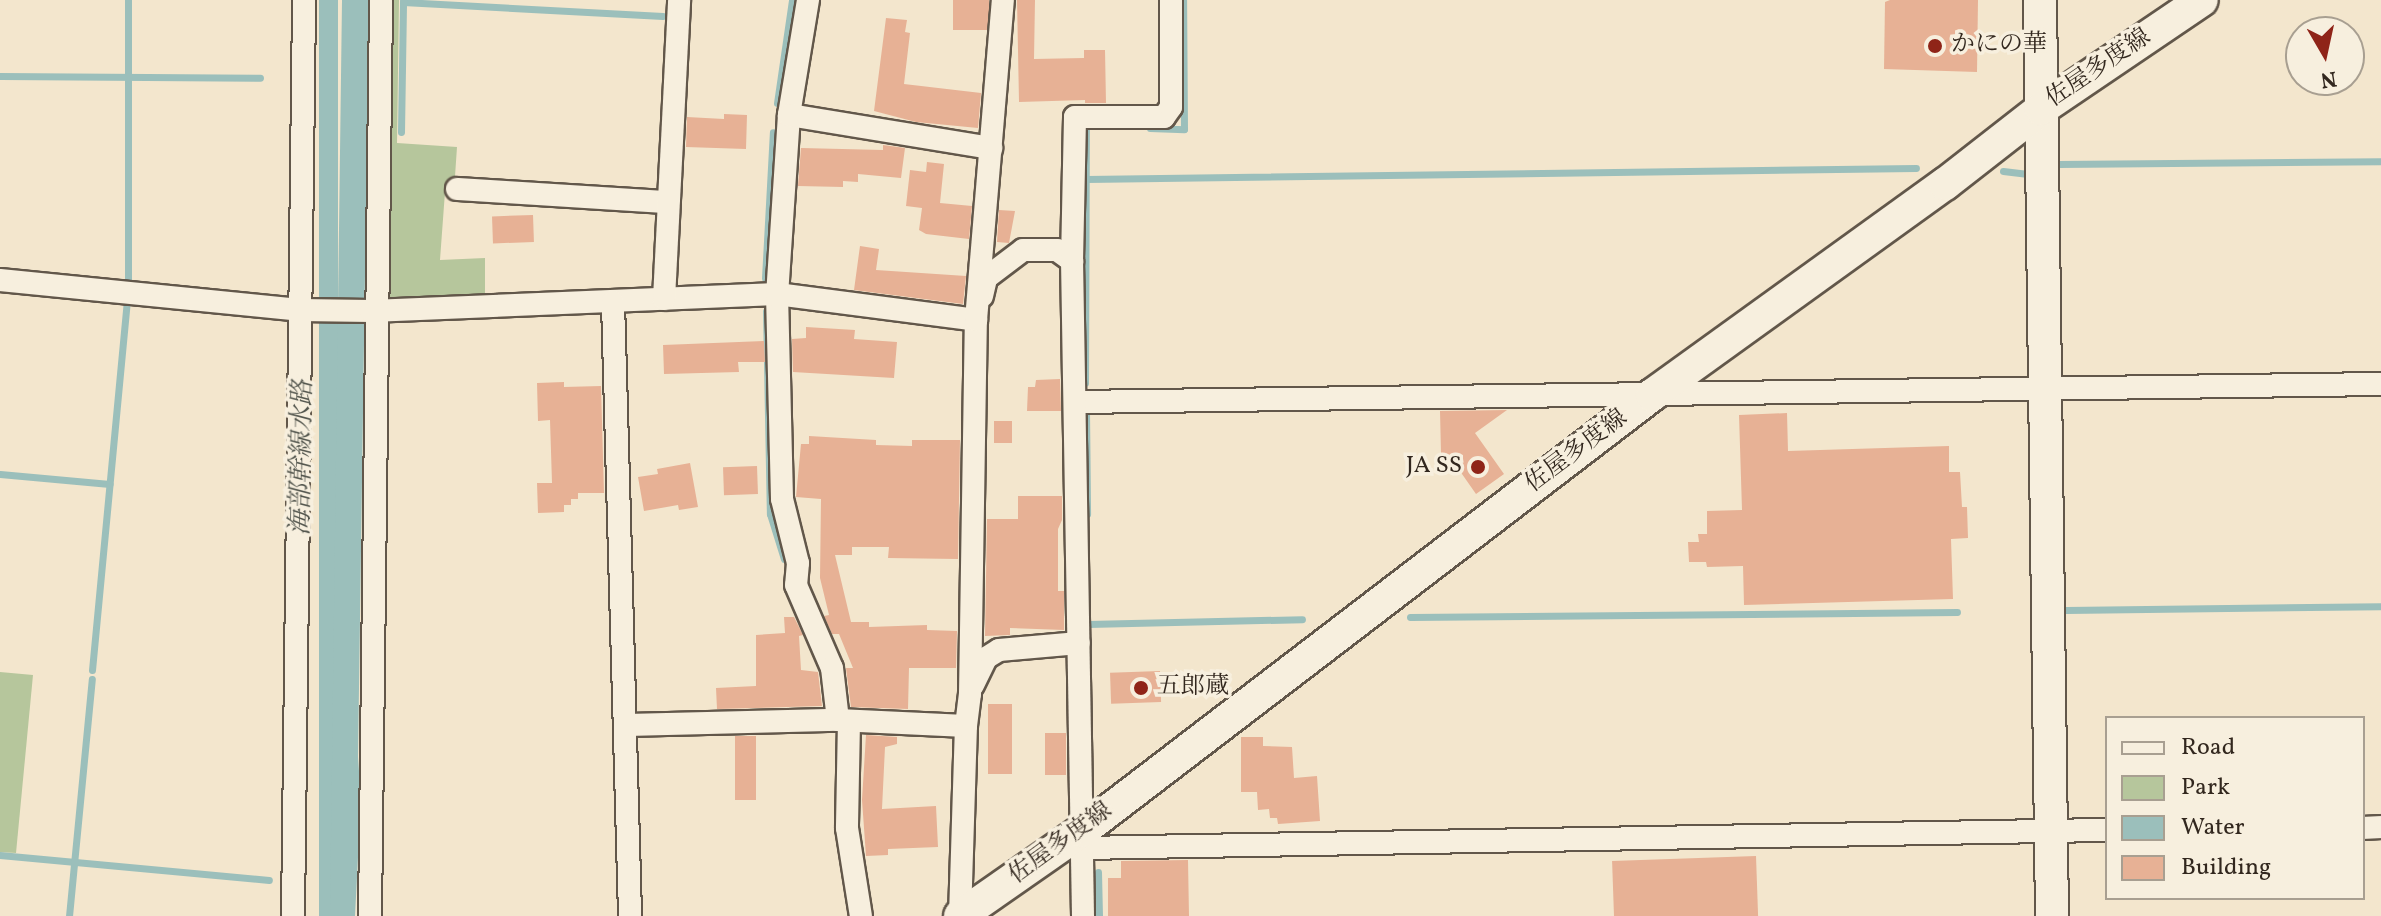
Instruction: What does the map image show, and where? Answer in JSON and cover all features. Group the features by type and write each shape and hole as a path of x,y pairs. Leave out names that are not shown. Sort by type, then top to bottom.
{"main road":[{"path":"2040,0 2052,916"},
{"name":"佐屋多度線","path":"960,916 1082,840 1652,395 1945,184 2041,109 2202,0"}],"street":[{"path":"293,916 304,310 304,0"},
{"path":"370,916 374,312 381,0"},
{"path":"664,299 666,202 679,0"},
{"path":"808,0 789,115 777,294 782,499 798,563 796,585 832,668 844,720 847,828 861,916"},
{"path":"960,916 966,726 970,694 976,320 1003,0"},
{"path":"1083,916 1072,261 1075,117 1164,117 1171,107 1171,0"},
{"path":"789,115 991,148"},
{"path":"457,189 666,202"},
{"path":"976,320 986,278 1023,250 1057,250 1072,261"},
{"path":"0,280 304,310 374,312 777,294 976,320"},
{"path":"613,302 630,916"},
{"path":"1076,402 1652,395 2046,386 2381,384"},
{"path":"970,694 977,670 986,658 999,650 1079,643"},
{"path":"627,725 844,720 966,726"},
{"path":"1082,840 2105,830"}],"green space":[{"path":"390,0 399,0 397,143 457,147 454,191 445,192 440,260 485,258 485,298 392,302 386,295"},
{"path":"0,672 33,675 16,853 0,852"}],"water":[{"path":"319,0 338,0 338,916 319,916"},
{"path":"342,0 369,0 358,757 361,799 355,916 330,916"}],"building":[{"path":"953,0 989,0 989,30 953,30"},
{"path":"1017,0 1035,0 1034,59 1084,58 1084,50 1105,50 1106,103 1085,103 1085,100 1019,102"},
{"path":"1978,0 1977,72 1884,69 1885,2"},
{"path":"886,18 907,20 905,32 910,33 904,84 981,93 978,128 916,122 874,111"},
{"path":"724,114 747,115 746,149 686,147 687,117 724,119"},
{"path":"883,145 905,148 901,178 858,174 858,182 843,181 843,187 798,186 801,148 883,150"},
{"path":"927,162 944,164 940,203 972,206 969,239 926,234 919,230 922,208 906,206 910,170 926,172"},
{"path":"999,210 1015,211 1009,243 997,242"},
{"path":"533,215 534,242 493,243 492,216"},
{"path":"860,246 879,249 876,270 966,276 963,304 854,290"},
{"path":"806,327 855,330 854,339 897,342 894,378 793,372 792,339 806,338"},
{"path":"764,341 765,362 738,362 739,372 664,374 663,345"},
{"path":"1060,379 1061,411 1027,411 1028,387 1035,387 1036,380"},
{"path":"564,382 564,387 601,386 604,493 578,493 578,499 571,499 571,505 564,505 564,512 538,513 537,483 552,483 550,420 538,421 537,383"},
{"path":"1507,410 1475,433 1504,474 1476,494 1448,454 1441,454 1440,411"},
{"path":"1787,413 1788,451 1949,446 1949,472 1960,472 1962,507 1967,507 1968,538 1951,539 1953,599 1744,605 1743,566 1707,567 1706,562 1689,562 1688,542 1699,542 1698,534 1707,534 1707,511 1742,510 1739,415"},
{"path":"994,421 1012,421 1012,443 994,443"},
{"path":"809,436 876,440 876,445 912,446 912,440 960,440 958,559 888,558 889,547 852,547 852,555 835,555 851,622 869,622 869,627 927,625 927,630 957,631 956,668 909,668 908,709 851,707 846,668 853,668 839,634 832,634 824,616 829,615 820,578 821,499 796,497 801,444 809,444"},
{"path":"690,463 698,507 679,510 678,505 644,511 638,477 658,474 657,469"},
{"path":"757,466 758,494 724,495 723,467"},
{"path":"1018,496 1062,496 1062,520 1058,529 1058,591 1064,591 1064,630 1010,628 1010,635 985,636 987,519 1018,519"},
{"path":"784,617 794,617 803,635 799,636 801,670 818,672 822,706 717,709 716,688 756,686 756,635 785,633"},
{"path":"1160,671 1161,702 1111,704 1110,673"},
{"path":"988,704 1012,704 1012,774 988,774"},
{"path":"1045,733 1066,733 1066,775 1045,775"},
{"path":"866,735 897,737 897,744 885,747 882,809 936,806 938,847 888,849 888,855 866,856 862,800"},
{"path":"735,736 756,736 756,800 735,800"},
{"path":"1241,737 1263,737 1263,746 1292,747 1294,778 1317,776 1320,821 1278,824 1277,818 1270,818 1269,809 1258,810 1257,792 1241,792"},
{"path":"1756,856 1758,916 1614,916 1612,861"},
{"path":"1188,860 1189,916 1108,916 1108,878 1121,878 1121,861"}],"waterway":[{"path":"128,0 128,284"},
{"path":"401,132 403,0"},
{"path":"777,103 792,0"},
{"path":"1150,128 1184,129 1183,0"},
{"path":"403,2 663,16"},
{"path":"0,76 260,78"},
{"path":"1085,383 1086,126 1093,126"},
{"path":"765,278 773,132"},
{"path":"2058,164 2381,161"},
{"path":"1086,179 1916,168"},
{"path":"2003,171 2026,174"},
{"path":"92,670 127,301"},
{"path":"766,311 770,514 784,559"},
{"path":"1086,410 1087,514"},
{"path":"0,474 110,484"},
{"path":"2066,610 2381,606"},
{"path":"1410,617 1957,612"},
{"path":"1088,624 1302,619"},
{"path":"69,916 92,679"},
{"path":"0,855 269,880"},
{"path":"1098,872 1099,916"}],"place":[{"name":"かにの華","path":"1935,46"},
{"name":"JA SS","path":"1478,467"},
{"name":"五郎蔵","path":"1141,688"}],"water label":[{"name":"海部幹線水路","path":"303,458"}]}
